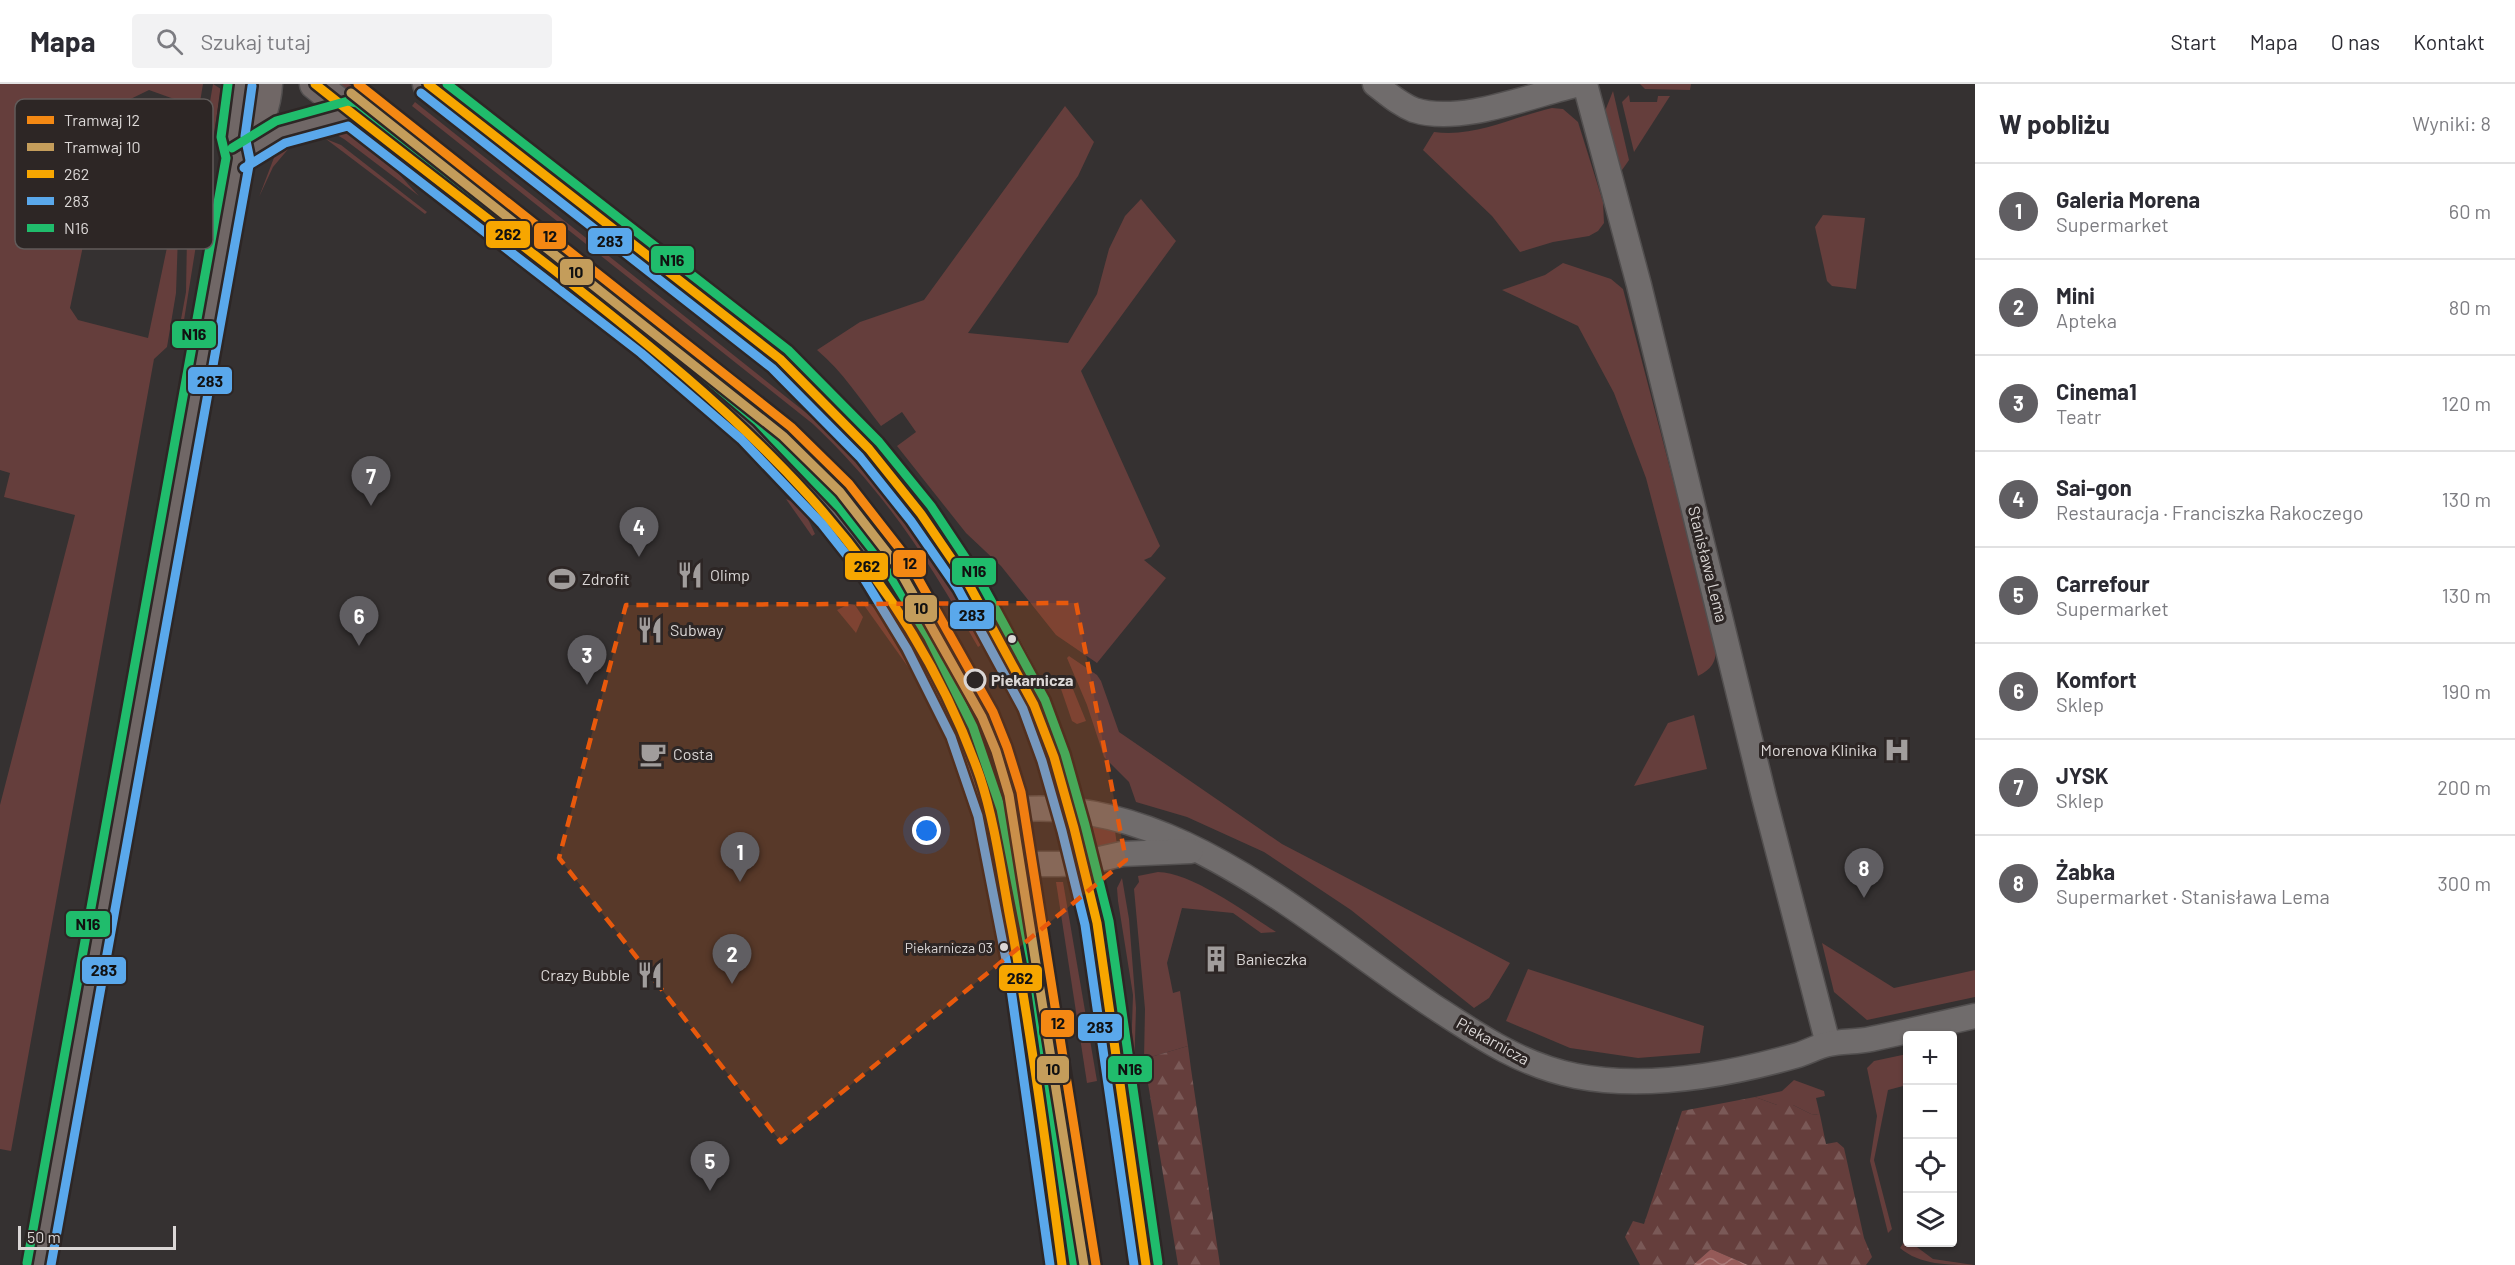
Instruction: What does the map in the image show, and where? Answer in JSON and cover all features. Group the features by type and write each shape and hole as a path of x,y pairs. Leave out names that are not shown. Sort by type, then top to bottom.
{"main road":[{"path":"39,1265 238,158 233,137 240,84"},
{"path":"238,158 253,137 264,103 267,84"},
{"path":"315,84 650,344 749,430 799,479 870,565 918,643 962,732 990,813 1021,974 1062,1265"},
{"path":"428,84 780,359 827,401 875,453 935,530 1007,650 1046,734 1097,923 1146,1265"},
{"path":"238,158 280,132 306,123 351,113"}],"street":[{"path":"1375,84 1395,100 1413,109 1450,115 1579,84"},
{"name":"Stanisława Lema","path":"1584,84 1639,285 1764,797 1828,1044"},
{"name":"Piekarnicza","path":"990,813 1032,807 1067,808 1117,818 1196,851 1237,871 1303,912 1476,1035 1504,1051 1541,1067 1595,1079 1653,1082 1695,1076 1777,1060 1828,1044 1871,1039 1975,1016"},
{"name":"Piekarnicza","path":"998,854 1035,864 1082,863 1122,854 1196,851"}],"highlighted area":[{"path":"1076,603 1126,860 781,1142 559,858 626,605"}],"green space":[{"path":"0,84 203,84 201,99 174,99 149,90 130,99 15,99 15,249 82,249 70,308 78,320 148,338 167,249 178,249 176,293 167,347 154,359 11,1151 0,1149 0,805 75,515 4,497 10,473 0,470"},
{"path":"213,84 221,89 213,139 213,99 210,99"},
{"path":"336,84 349,84 798,443 844,490 883,538 952,646 941,652 905,585 877,542 846,501 808,461 740,402"},
{"path":"1640,84 1691,84 1690,90 1645,89"},
{"path":"1613,91 1629,160 1620,173 1605,111"},
{"path":"1629,95 1630,102 1657,102 1658,96 1670,96 1634,152 1622,102"},
{"path":"415,102 829,431 919,536 988,640 978,647 924,557 904,529 863,476 813,424 412,106"},
{"path":"1065,106 1094,142 1078,176 968,333 1068,343 1097,294 1109,249 1125,216 1141,199 1176,241 1081,371 1160,546 1151,557 1144,560 1166,578 1097,663 1056,635 1001,566 966,533 897,446 916,432 902,412 881,426 843,377 817,350 860,322 924,300"},
{"path":"1552,108 1563,109 1578,122 1603,202 1604,223 1598,231 1589,236 1553,242 1520,252 1492,216 1423,150 1434,132 1464,132 1479,129"},
{"path":"323,127 338,129 365,141 419,196 344,139"},
{"path":"326,139 341,145 427,212 425,214"},
{"path":"295,141 273,167 259,197 275,155 280,148"},
{"path":"1823,215 1865,218 1856,289 1832,286 1827,281 1815,227"},
{"path":"187,249 195,249 181,339 177,341 186,292"},
{"path":"1563,263 1611,279 1623,289 1716,644 1713,663 1698,676 1646,478 1614,393 1578,326 1502,290 1545,275"},
{"path":"786,499 802,506 815,534 812,536"},
{"path":"861,601 870,604 877,611 911,671"},
{"path":"849,604 855,605 863,617 856,633 837,610"},
{"path":"1069,656 1097,675 1101,681 1119,732 1282,844 1510,963 1489,998 1474,1008 1351,910 1264,852 1187,817 1136,802 1129,782 1104,757 1087,705 1067,658"},
{"path":"1068,677 1086,721 1077,724 1072,721 1061,689 1061,684"},
{"path":"1694,715 1707,769 1634,786 1668,723"},
{"path":"1092,825 1115,831 1117,845 1096,846"},
{"path":"1158,872 1171,874 1202,886 1276,932 1261,933 1233,913 1182,908 1167,963 1173,993 1180,991 1188,1046 1144,1059 1145,1009 1134,889 1139,882 1138,876"},
{"path":"1021,875 1032,878 1064,1086 1053,1088 1018,879"},
{"path":"1122,878 1129,919 1136,1008 1134,1075 1131,1055 1133,995 1117,888"},
{"path":"1056,882 1063,882 1097,1081 1087,1083"},
{"path":"1822,943 1894,988 1975,970 1975,997 1867,1020 1834,992"},
{"path":"1528,969 1704,1026 1700,1053 1638,1058 1570,1048 1506,1021"},
{"path":"1188,1046 1220,1265 1178,1265 1144,1059"},
{"path":"1903,1055 1903,1086 1888,1090 1874,1160 1892,1229 1888,1233 1870,1161 1877,1116 1867,1068 1874,1061"},
{"path":"1794,1080 1824,1091 1825,1096 1816,1098 1820,1115 1811,1114 1793,1105 1777,1105 1755,1097 1782,1091"},
{"path":"1755,1097 1777,1105 1793,1105 1811,1114 1820,1115 1826,1144 1837,1142 1844,1148 1864,1238 1872,1257 1866,1265 1748,1265 1711,1249 1693,1265 1640,1265 1625,1237 1633,1221 1644,1224 1682,1111"},
{"path":"1903,1244 1903,1247 1917,1247 1933,1259 1974,1265 1925,1261 1900,1248"}],"water":[{"path":"1711,1249 1748,1265 1693,1265"}],"tram line":[{"name":"12","path":"358,84 791,427 849,484 906,557 993,712 1021,792 1096,1265"},
{"name":"10","path":"351,93 783,436 840,492 896,564 982,717 996,751 1009,795 1084,1265"}],"transit line":[{"name":"N16","path":"213,230 226,158 221,137 228,84"},
{"name":"262","path":"315,84 621,323 748,433 806,492 859,555 906,623 947,697 980,777 990,814 1026,1013 1062,1265"},
{"name":"262","path":"428,84 780,359 869,449 921,514 968,583 1034,705 1054,757 1074,828 1097,923 1146,1265"},
{"name":"N16","path":"447,84 788,350 879,442 931,506 978,577 1045,700 1065,754 1085,825 1109,921 1158,1263"},
{"name":"283","path":"51,1265 250,160 245,136 252,86"},
{"name":"283","path":"421,93 772,368 860,457 911,521 958,589 1023,709 1042,761 1062,831 1085,925 1134,1265"},
{"name":"N16","path":"232,148 276,121 348,101 357,103 656,335 757,421 840,508 880,559 929,638 973,727 1001,809 1033,971 1074,1263"},
{"name":"283","path":"244,168 285,143 348,126 641,353 741,439 822,524 860,572 907,649 951,737 978,816 1009,975 1050,1265"},
{"name":"N16","path":"27,1263 210,249"}],"place":[{"name":"JYSK","path":"371,506"},
{"name":"Sai-gon","path":"639,557"},
{"name":"Olimp","path":"690,575"},
{"name":"Zdrofit","path":"562,579"},
{"name":"Subway","path":"650,630"},
{"name":"Komfort","path":"359,646"},
{"name":"Piekarnicza","path":"975,680"},
{"name":"Cinema1","path":"587,685"},
{"name":"Morenova Klinika","path":"1897,750"},
{"name":"Costa","path":"653,754"},
{"name":"Galeria Morena","path":"740,882"},
{"name":"Żabka","path":"1864,898"},
{"name":"Piekarnicza 03","path":"1004,947"},
{"name":"Banieczka","path":"1216,959"},
{"name":"Crazy Bubble","path":"650,975"},
{"name":"Mini","path":"732,984"},
{"name":"Carrefour","path":"710,1191"}]}
